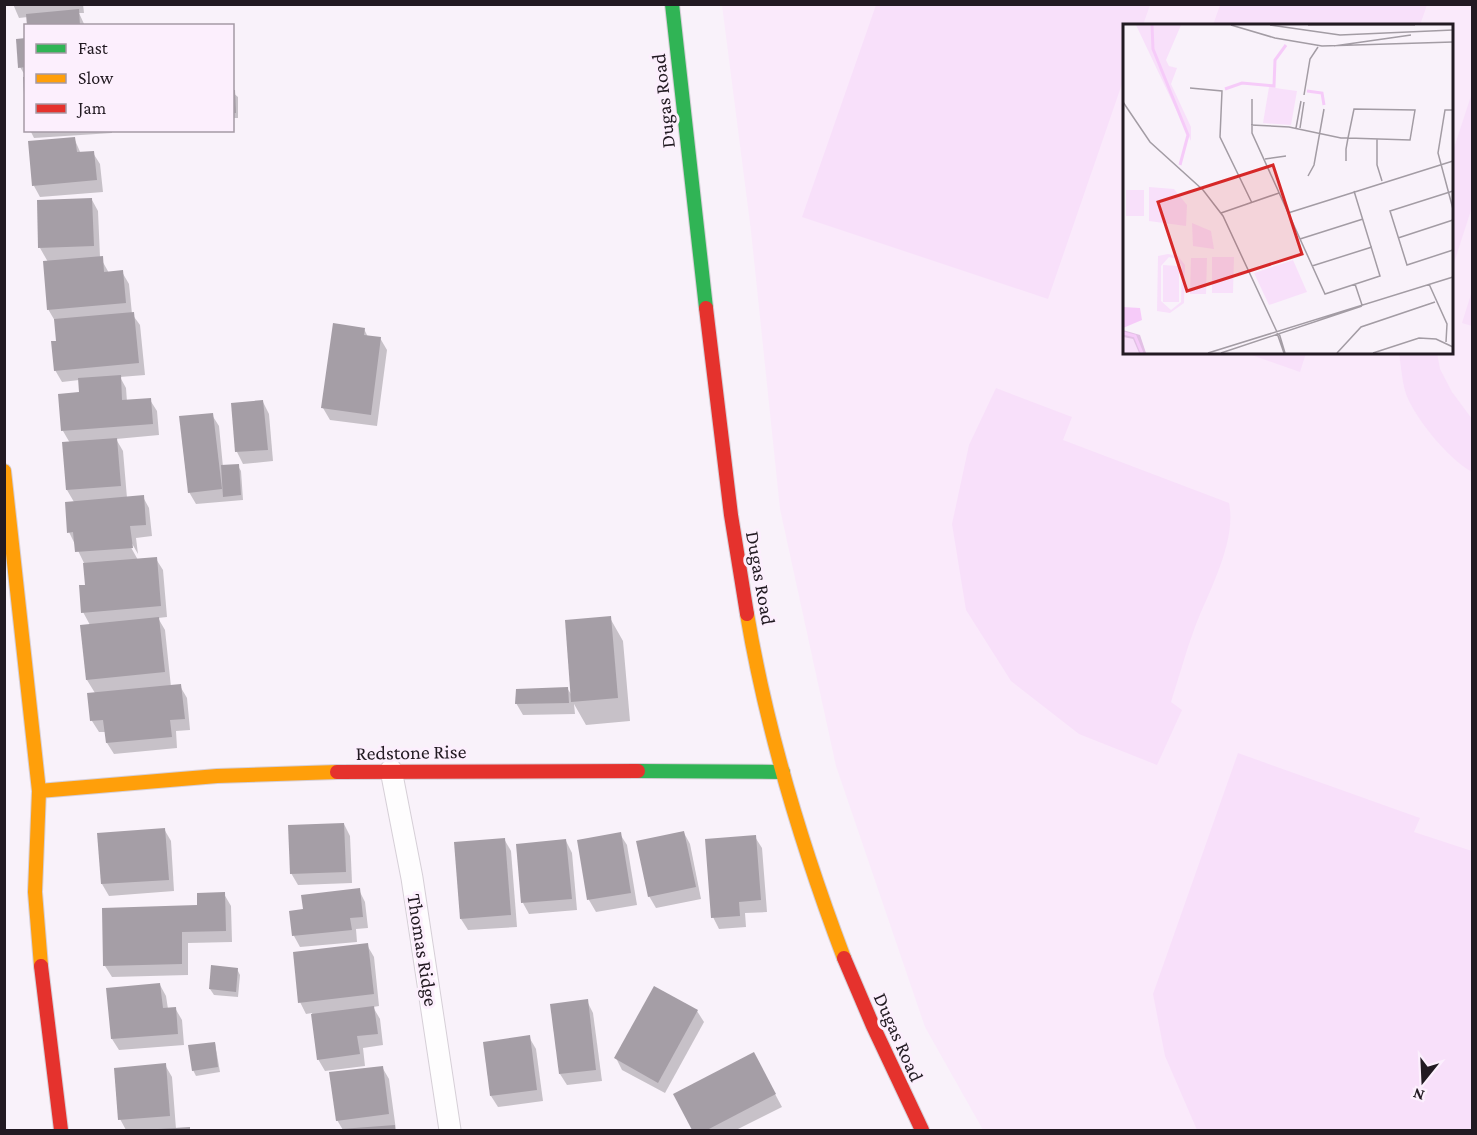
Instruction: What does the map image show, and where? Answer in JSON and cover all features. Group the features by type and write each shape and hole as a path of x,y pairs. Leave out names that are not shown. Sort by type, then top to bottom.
{"street":[{"name":"Dugas Road","path":"672,4 732,526 756,661 783,772 820,890 854,981 922,1131"},
{"path":"4,471 8,527 39,792 35,892 45,1013 61,1131"},
{"name":"Redstone Rise","path":"39,792 217,776 391,770 783,772"},
{"name":"Thomas Ridge","path":"391,770 414,890 450,1131"}],"shaded area":[{"path":"1220,4 1427,5 1420,24 1213,24"},
{"path":"722,5 1472,5 1472,1130 983,1130 925,1027 836,766 780,509 751,231"},
{"path":"876,5 1150,5 1143,24 1123,24 1123,81 1048,299 802,217"},
{"path":"1472,93 1472,207 1453,266 1453,151"},
{"path":"1472,291 1472,326 1462,323"},
{"path":"1249,354 1306,354 1300,372"},
{"path":"1399,354 1437,354 1440,369 1452,392 1472,419 1472,472 1453,458 1425,427 1406,394"},
{"path":"996,388 1072,417 1063,440 1229,503 1229,533 1225,549 1192,636 1171,702 1182,710 1157,765 1079,734 1011,681 966,610 952,524 969,445"},
{"path":"1238,753 1420,818 1414,832 1472,851 1472,1130 1197,1130 1165,1056 1153,994"}],"building":[{"path":"79,9 80,24 27,24 26,14"},
{"path":"24,38 24,67 18,68 16,39"},
{"path":"234,90 235,90 236,113 234,113"},
{"path":"75,137 77,152 94,151 97,180 32,186 28,141"},
{"path":"92,198 94,246 38,248 37,200"},
{"path":"103,256 104,272 123,270 126,303 47,310 43,261"},
{"path":"134,312 139,363 54,371 51,341 56,341 54,319"},
{"path":"333,323 365,328 364,335 381,337 371,415 321,408"},
{"path":"121,375 122,400 151,398 153,424 61,431 58,394 79,392 78,378"},
{"path":"263,400 268,450 235,452 231,403"},
{"path":"213,413 222,489 188,493 179,416"},
{"path":"117,438 121,486 66,490 62,442"},
{"path":"239,464 241,495 223,497 221,465"},
{"path":"144,495 146,525 130,526 133,548 75,552 73,532 67,533 65,502"},
{"path":"157,557 161,606 81,613 79,585 85,585 83,563"},
{"path":"611,616 618,698 571,702 565,620"},
{"path":"159,617 165,672 86,680 80,625"},
{"path":"181,684 185,719 170,720 172,737 106,743 103,720 90,721 87,693"},
{"path":"568,687 569,703 515,704 516,689"},
{"path":"344,823 346,872 290,874 288,825"},
{"path":"165,828 169,880 101,884 97,833"},
{"path":"684,831 696,887 648,897 636,841"},
{"path":"621,832 631,893 587,900 577,840"},
{"path":"756,835 761,900 739,902 740,916 711,918 705,839"},
{"path":"505,838 511,915 460,919 454,842"},
{"path":"566,839 572,899 521,903 516,844"},
{"path":"360,888 363,917 350,918 352,930 292,936 289,911 303,909 301,895"},
{"path":"225,892 226,931 182,932 182,964 103,966 102,908 197,905 197,893"},
{"path":"368,943 374,994 298,1003 293,952"},
{"path":"211,965 238,968 236,992 209,989"},
{"path":"160,983 163,1008 176,1007 178,1034 111,1039 106,988"},
{"path":"654,986 698,1010 658,1083 614,1058"},
{"path":"588,999 596,1070 559,1074 550,1004"},
{"path":"374,1006 378,1034 357,1036 360,1054 317,1060 311,1014"},
{"path":"530,1035 537,1090 490,1096 483,1042"},
{"path":"215,1042 218,1067 192,1071 188,1045"},
{"path":"754,1052 776,1094 707,1130 692,1130 673,1094"},
{"path":"166,1063 170,1116 118,1120 114,1068"},
{"path":"383,1066 389,1114 336,1121 329,1072"},
{"path":"395,1125 395,1130 341,1130 341,1129"},
{"path":"190,1127 190,1130 158,1130 158,1129"}],"traffic: fast":[{"path":"672,4 706,308"},
{"path":"638,771 783,772"}],"traffic: slow":[{"path":"4,471 39,791 35,892 41,966"},
{"path":"747,614 765,702 787,789 844,958"},
{"path":"39,791 217,776 337,772"}],"traffic: jam":[{"path":"706,308 731,515 747,614"},
{"path":"337,772 638,771"},
{"path":"844,958 922,1130"},
{"path":"41,966 61,1130"}]}
